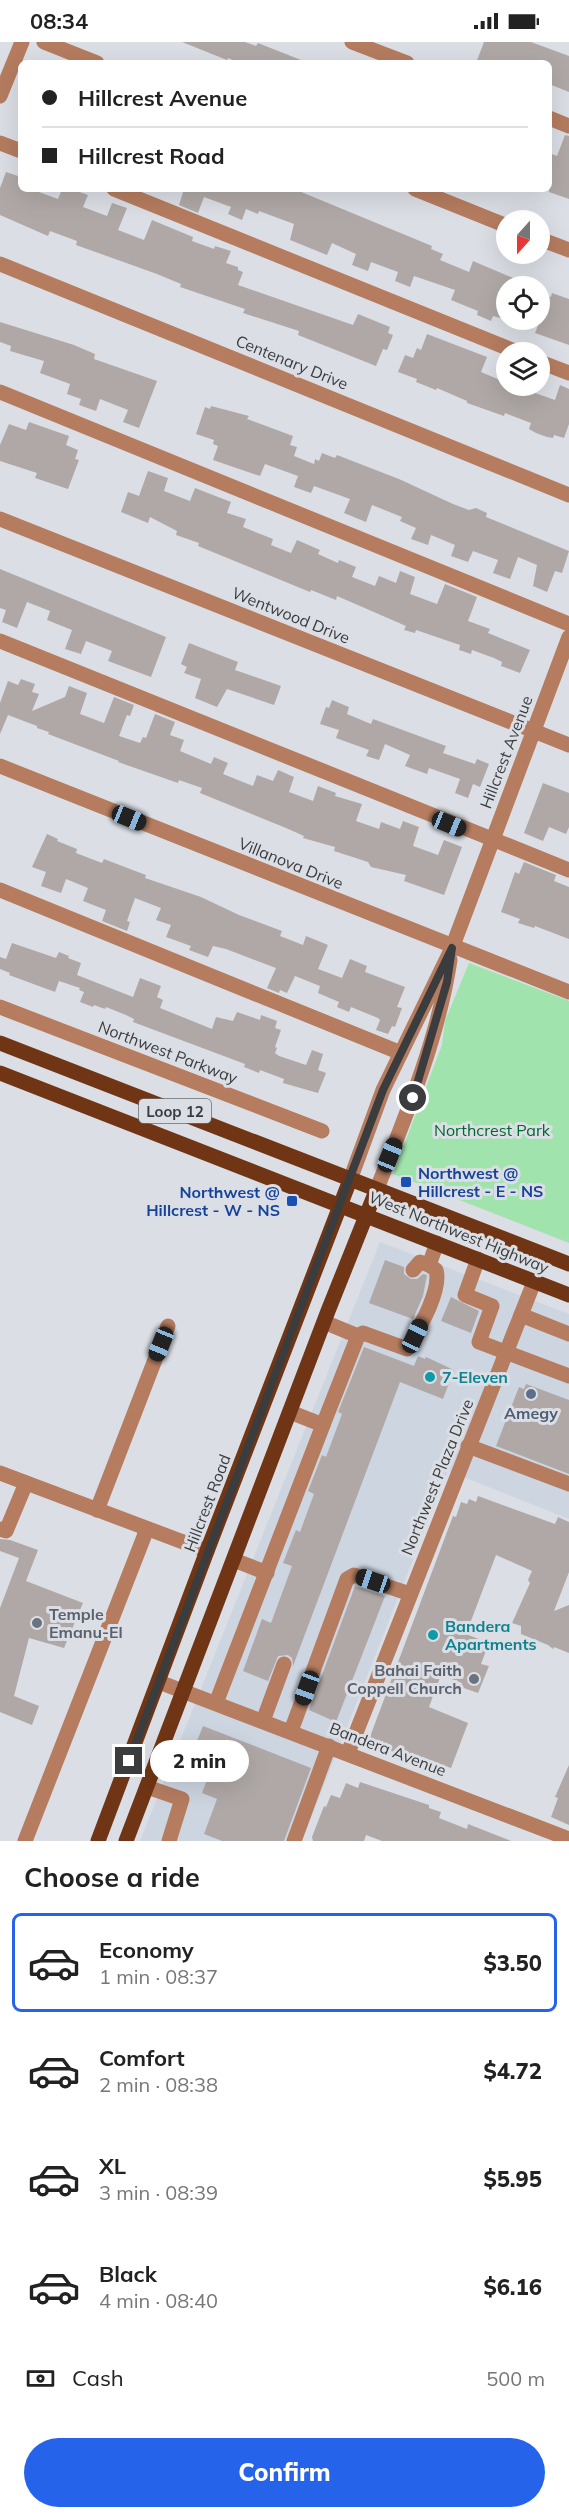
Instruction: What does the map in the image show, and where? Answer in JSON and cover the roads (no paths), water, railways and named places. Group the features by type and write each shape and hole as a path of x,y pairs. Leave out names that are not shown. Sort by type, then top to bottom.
{"main road":[{"name":"West Northwest Highway","path":"0,1043 376,1191 569,1264"},
{"name":"West Northwest Highway","path":"0,1072 569,1295"},
{"name":"Hillcrest Road","path":"98,1841 350,1180"},
{"path":"126,1841 376,1191"},
{"path":"267,1399 291,1410"},
{"path":"207,1551 234,1560"}],"street":[{"path":"0,96 22,42"},
{"path":"44,42 89,60"},
{"path":"352,42 398,60"},
{"path":"552,119 569,126"},
{"path":"0,143 18,150"},
{"path":"121,192 496,344"},
{"path":"422,192 496,222"},
{"path":"550,243 569,250"},
{"name":"Centenary Drive","path":"0,264 569,495"},
{"path":"550,366 569,373"},
{"path":"0,392 569,624"},
{"name":"Wentwood Drive","path":"0,519 569,745"},
{"name":"Hillcrest Avenue","path":"350,1180 383,1090 452,948 569,637"},
{"path":"0,641 492,841 569,870"},
{"name":"Villanova Drive","path":"0,766 452,948 569,992"},
{"path":"0,890 401,1053"},
{"name":"Hillcrest Avenue","path":"376,1191 413,1098 447,982 452,948"},
{"name":"Northwest Parkway","path":"0,1007 322,1131"},
{"path":"429,1265 437,1243"},
{"path":"478,1259 465,1294 492,1306 479,1342 569,1376"},
{"path":"216,1703 358,1336 363,1333 407,1349 428,1308 439,1280 436,1270 420,1262 413,1270"},
{"name":"Northwest Plaza Drive","path":"348,1753 534,1282"},
{"path":"521,1315 569,1334"},
{"path":"324,1322 358,1336"},
{"path":"97,1510 168,1326"},
{"path":"291,1410 323,1425"},
{"path":"468,1446 569,1484"},
{"path":"0,1473 207,1551"},
{"path":"0,1529 6,1531 26,1483"},
{"path":"29,1840 147,1529"},
{"path":"234,1560 267,1573"},
{"path":"291,1731 347,1579 354,1575 410,1594"},
{"path":"263,1721 284,1664"},
{"name":"Bandera Avenue","path":"159,1682 569,1839"},
{"path":"294,1841 329,1746"},
{"path":"147,1787 182,1799 169,1841"}],"place":[{"name":"Northwest @ Hillcrest - E - NS","path":"406,1182"},
{"name":"Northwest @ Hillcrest - W - NS","path":"292,1201"},
{"name":"7-Eleven","path":"430,1377"},
{"name":"Amegy","path":"531,1394"},
{"name":"Temple Emanu-El","path":"37,1623"},
{"name":"Bandera Apartments","path":"433,1635"},
{"name":"Bahai Faith Coppell Church","path":"474,1679"}],"park label":[{"name":"Northcrest Park","path":"492,1130"}]}
